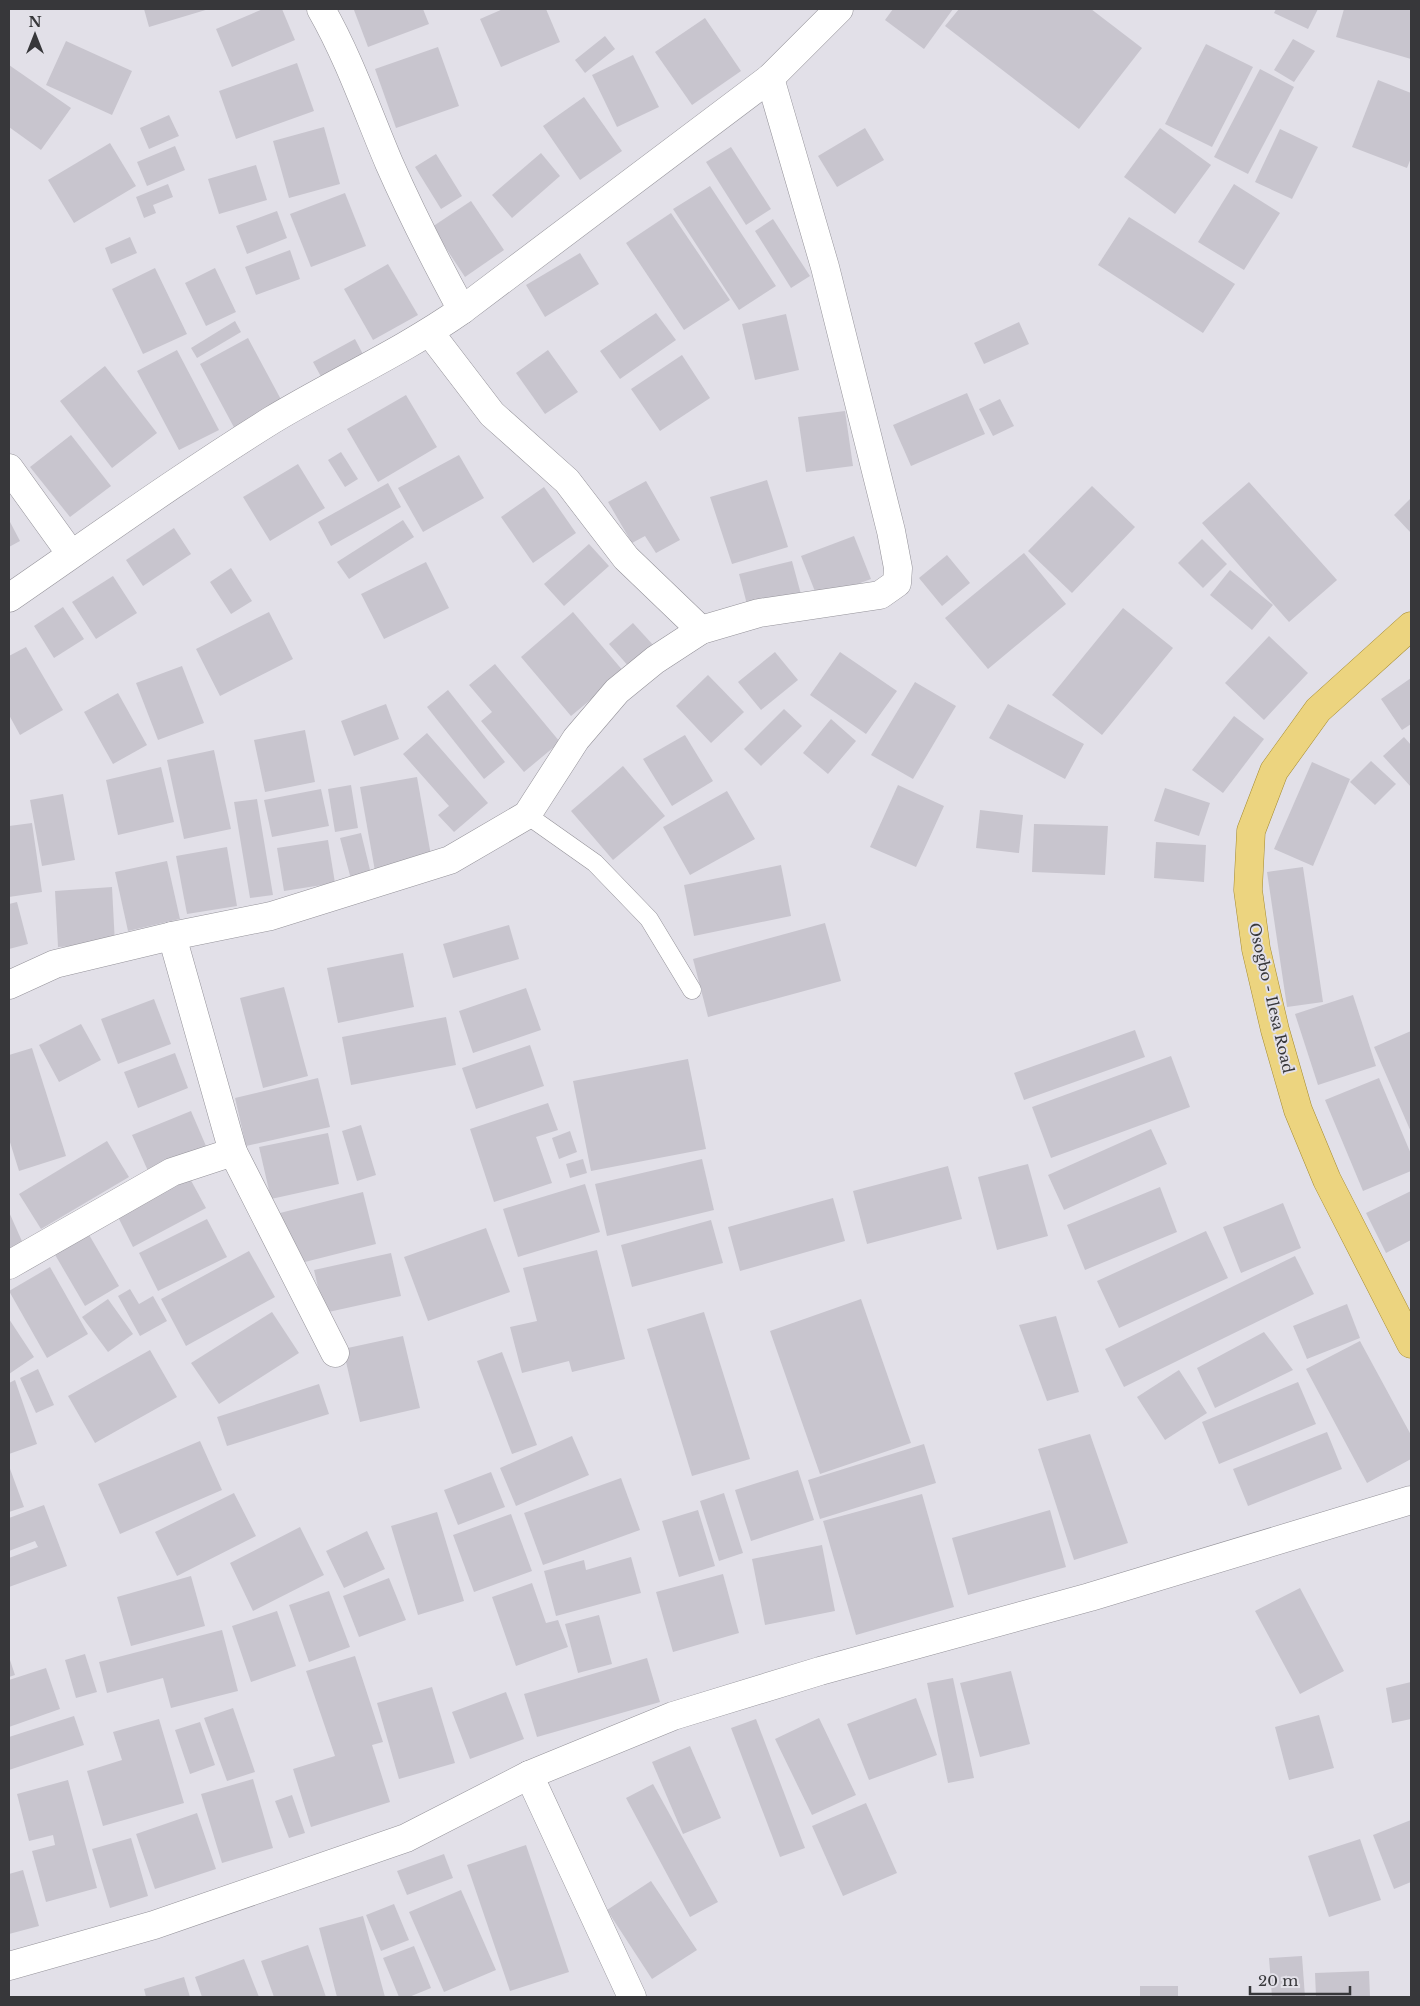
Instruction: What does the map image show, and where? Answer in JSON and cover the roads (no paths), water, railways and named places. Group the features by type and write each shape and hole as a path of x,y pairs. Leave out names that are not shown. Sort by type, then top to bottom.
{"main road":[{"name":"Osogbo - Ilesa Road","path":"1411,626 1318,710 1274,771 1252,831 1248,890 1256,949 1275,1030 1298,1110 1327,1180 1411,1344"}],"street":[{"path":"321,9 336,36 389,162 429,249 462,310"},
{"path":"9,598 156,495 274,419 430,333 770,78 839,9"},
{"path":"9,984 55,964 172,936 270,916 450,860 527,815 576,739 617,692 655,660 701,630 759,613 880,595 897,583 898,568 891,531 825,267 770,78"},
{"path":"430,333 492,414 567,481 626,558 701,630"},
{"path":"9,468 71,554"},
{"path":"172,936 234,1152 335,1353"},
{"path":"9,1265 172,1172 234,1152"},
{"path":"9,1966 154,1925 406,1838 530,1775 673,1716 820,1671 1100,1594 1411,1500"},
{"path":"530,1775 632,1997"}],"lane":[{"path":"527,815 595,863 649,919 692,990"}]}
